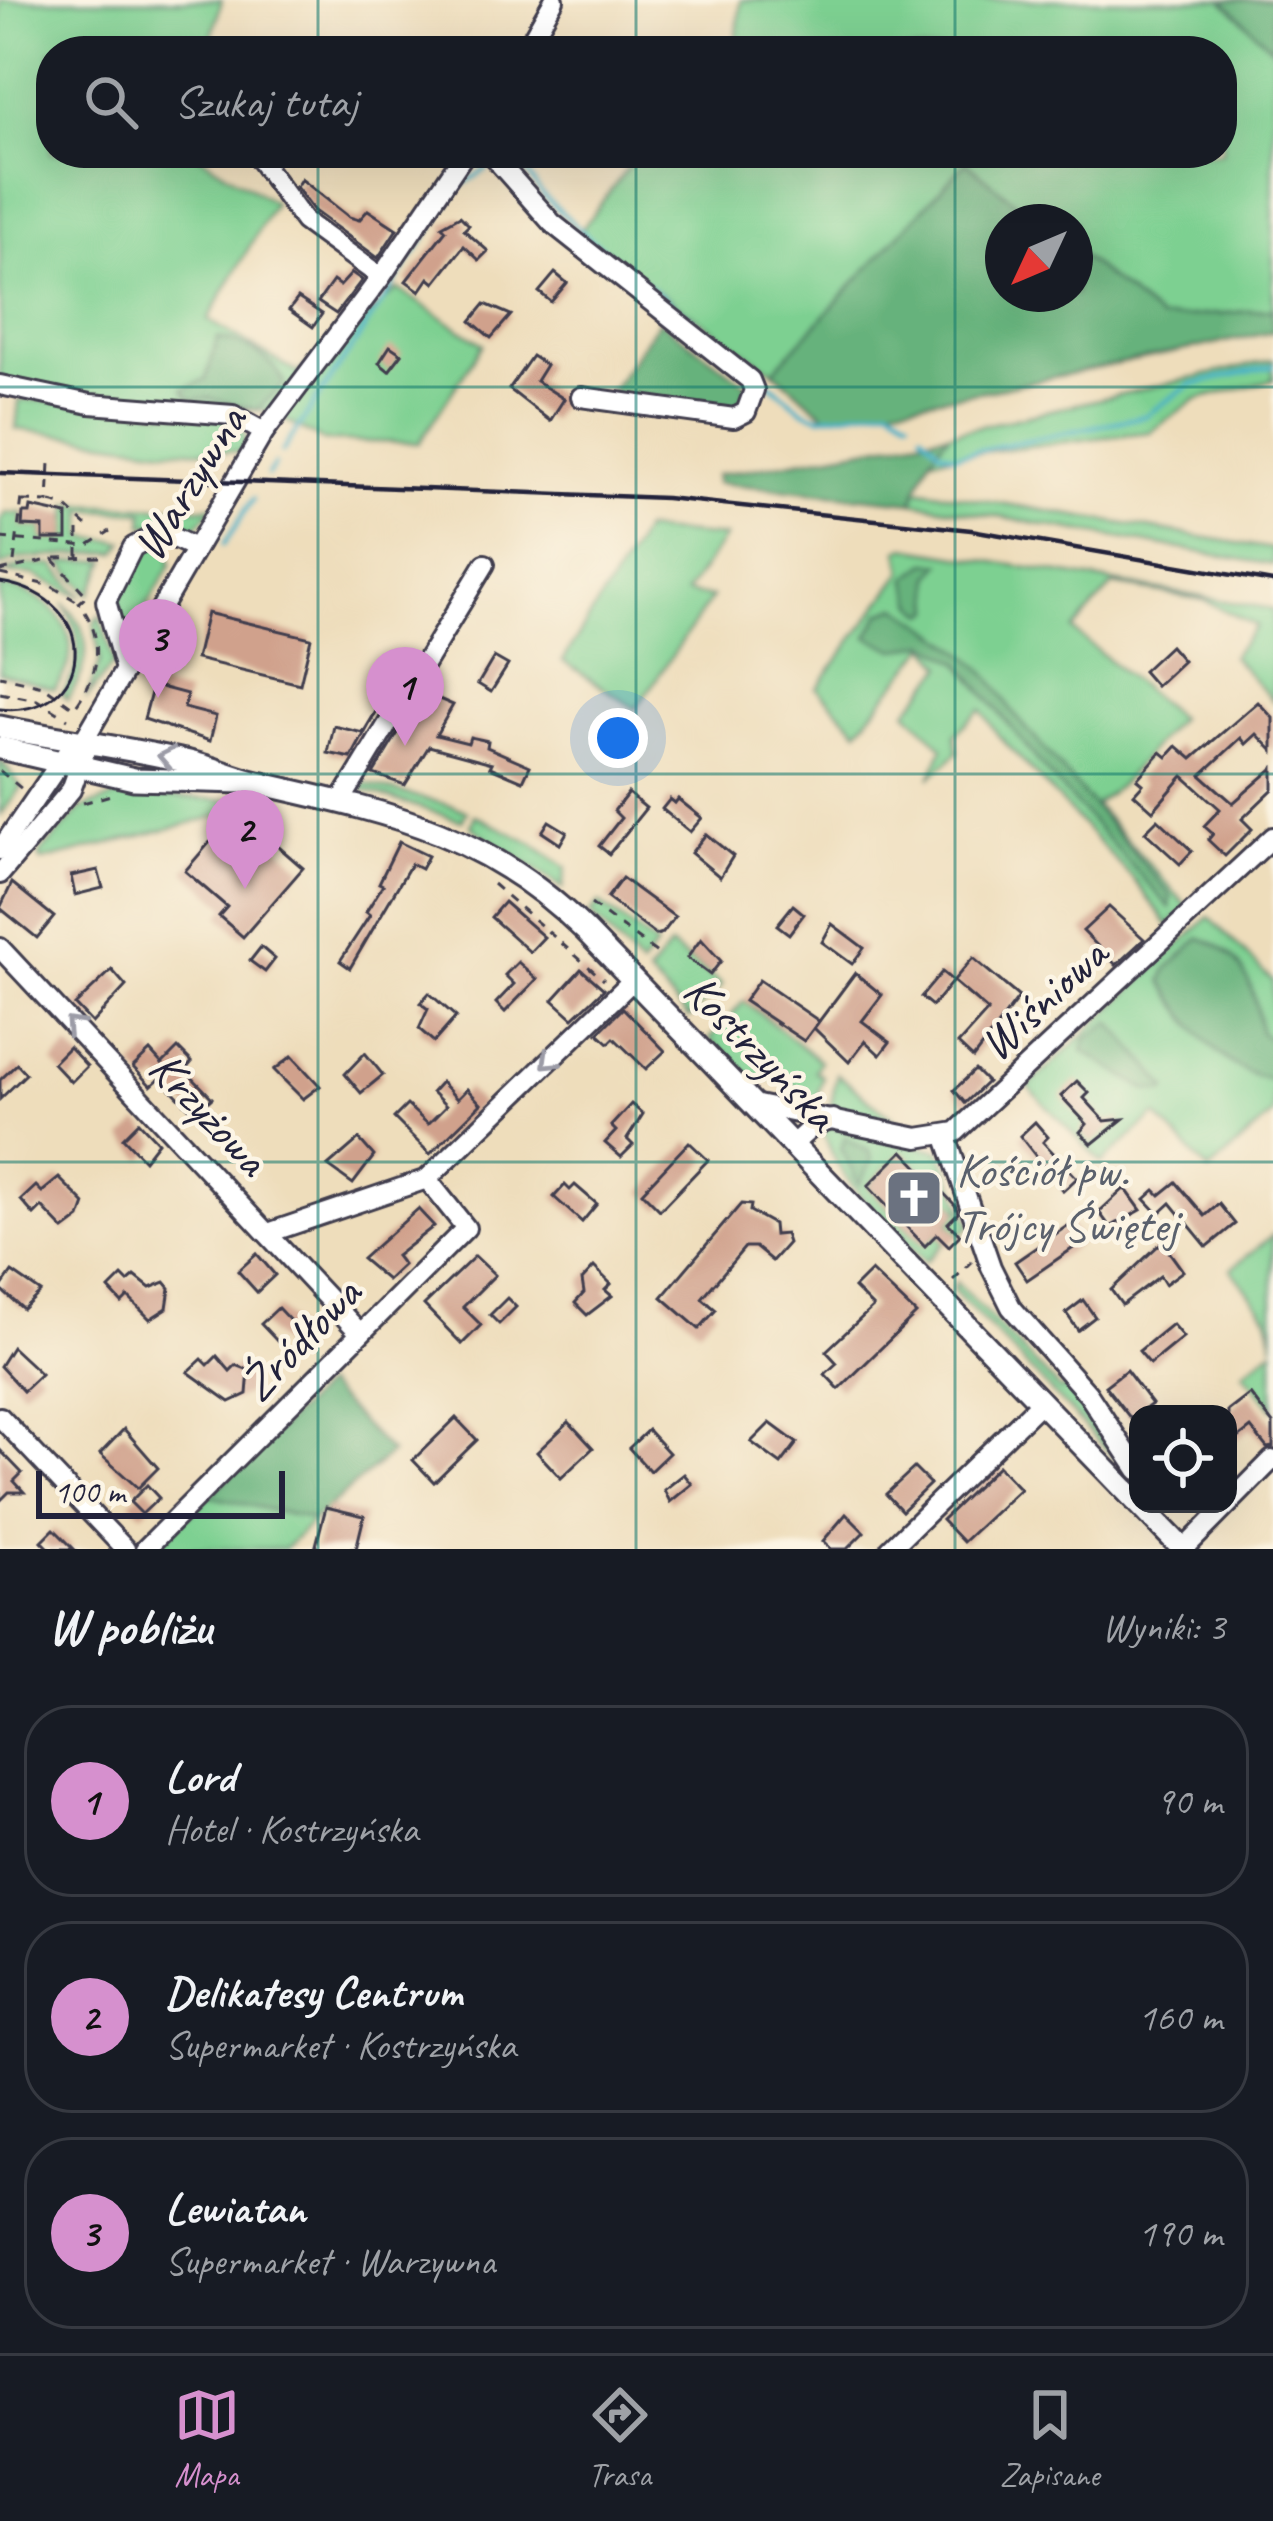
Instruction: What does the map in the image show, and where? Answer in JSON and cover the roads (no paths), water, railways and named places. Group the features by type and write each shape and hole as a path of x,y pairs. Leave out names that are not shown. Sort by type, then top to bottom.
{"main road":[{"name":"Kostrzyńska","path":"0,727 81,733 248,781 341,801 443,831 511,868 557,903 626,987 753,1104 1129,1493"},
{"name":"Kostrzyńska","path":"0,748 156,782 248,781"},
{"name":"Kostrzyńska","path":"1149,1513 1184,1549"}],"street":[{"path":"534,36 554,0"},
{"path":"266,168 304,220 381,278"},
{"name":"Warzywna","path":"81,733 264,432 381,278 455,168"},
{"path":"503,168 552,223 750,380 754,389 746,412 734,418 581,397"},
{"path":"0,385 90,404 232,415 264,432"},
{"path":"124,666 106,601 133,547 161,532 193,547"},
{"path":"341,801 485,564"},
{"path":"0,850 81,733"},
{"path":"0,874 64,799 82,769 81,733"},
{"name":"Wiśniowa","path":"946,1136 963,1127 1273,837"},
{"name":"Krzyżowa","path":"0,948 359,1332"},
{"name":"Źródłowa","path":"268,1233 427,1179 626,987"},
{"path":"753,1104 919,1138 946,1136 985,1250 1017,1316 1088,1394 1129,1456"},
{"path":"792,1145 812,1127 834,1119"},
{"name":"Źródłowa","path":"145,1549 466,1228 427,1179"},
{"path":"890,1549 1041,1402"},
{"path":"0,1417 125,1549"},
{"path":"1184,1549 1272,1460"}],"waterway":[{"path":"523,168 542,194 588,237 804,411 820,417 890,406 909,418"},
{"path":"282,452 459,187 487,169"},
{"path":"922,432 941,451 956,455 1145,416 1190,385 1273,366"},
{"path":"268,475 275,464"},
{"path":"224,545 253,499"}],"tram line":[{"path":"0,582 35,593 58,611 72,633 75,656 69,678 54,696 31,707 0,709"}],"railway":[{"path":"0,473 666,498 971,530 1273,582"}],"place":[{"name":"Lewiatan","path":"158,698"},
{"name":"Lord","path":"405,746"},
{"name":"Delikatesy Centrum","path":"245,889"},
{"name":"Kościół pw. Trójcy Świętej","path":"914,1198"}]}
